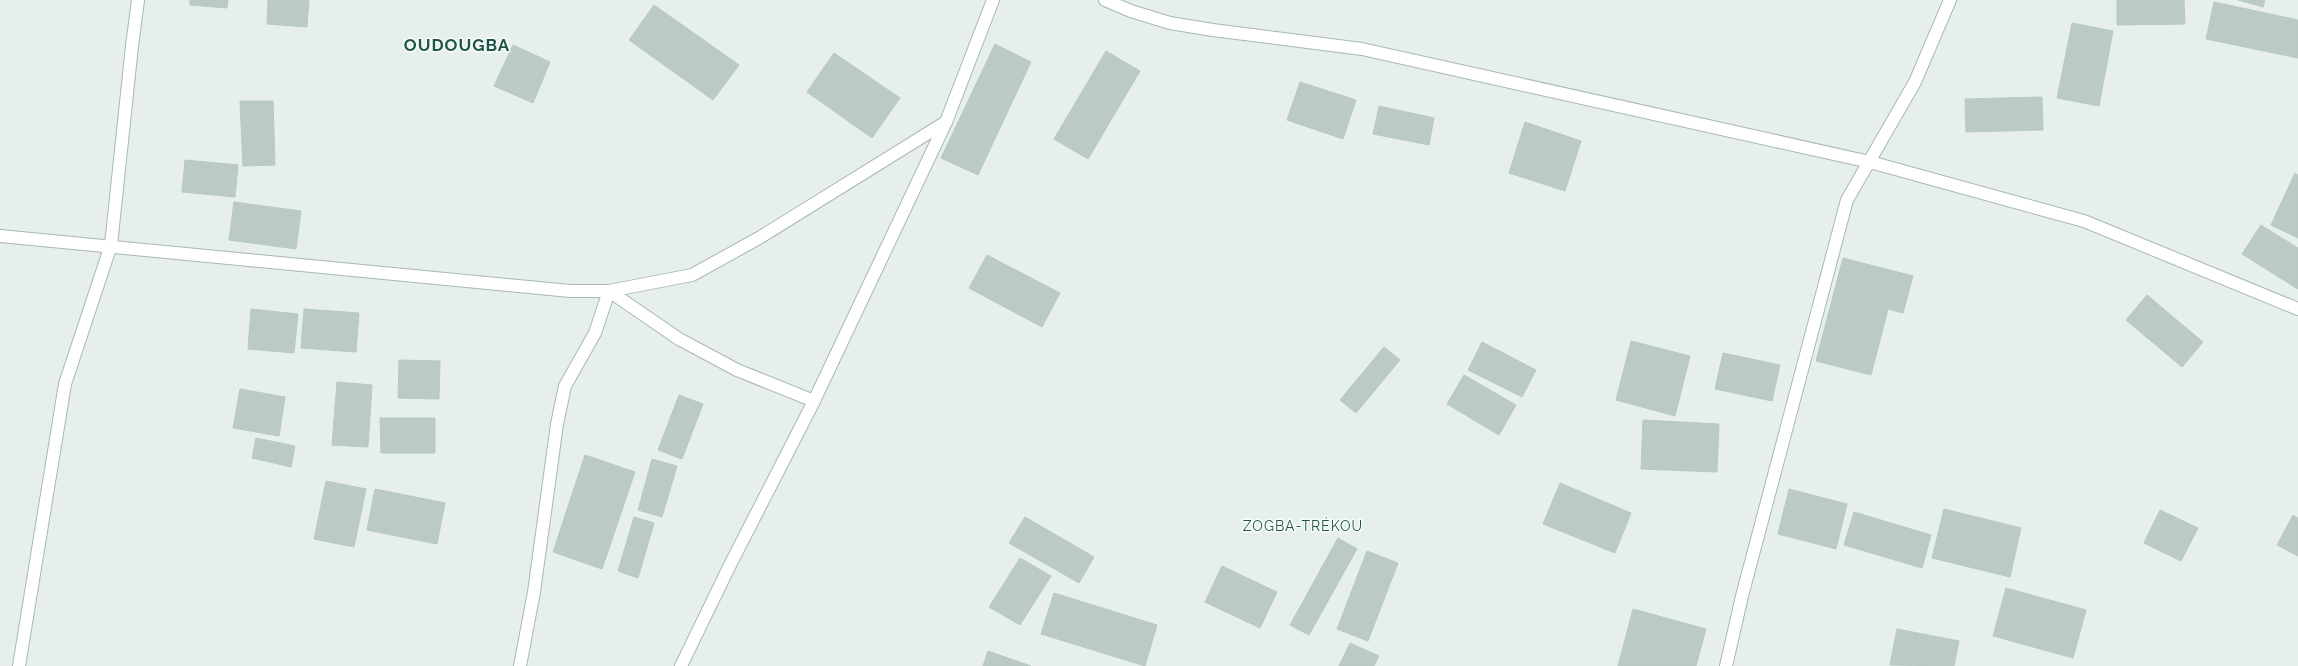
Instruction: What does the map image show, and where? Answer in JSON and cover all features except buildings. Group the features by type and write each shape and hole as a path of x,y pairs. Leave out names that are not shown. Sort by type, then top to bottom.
{"street":[{"path":"19,666 66,384 112,245 130,61 138,0"},
{"path":"681,666 729,567 814,401 946,122 993,0"},
{"path":"1105,0 1130,11 1170,22 1213,30 1362,49 1870,162 2084,221 2298,309"},
{"path":"1726,666 1742,596 1847,200 1915,82 1950,0"},
{"path":"0,236 112,245 268,262 570,291 609,291 692,275 759,238 946,122"},
{"path":"609,291 679,340 737,370 814,401"},
{"path":"520,666 534,592 557,424 565,386 595,333 609,291"}],"district":[{"name":"OUDOUGBA","path":"457,45"},
{"name":"ZOGBA-TRÉKOU","path":"1303,526"}]}
